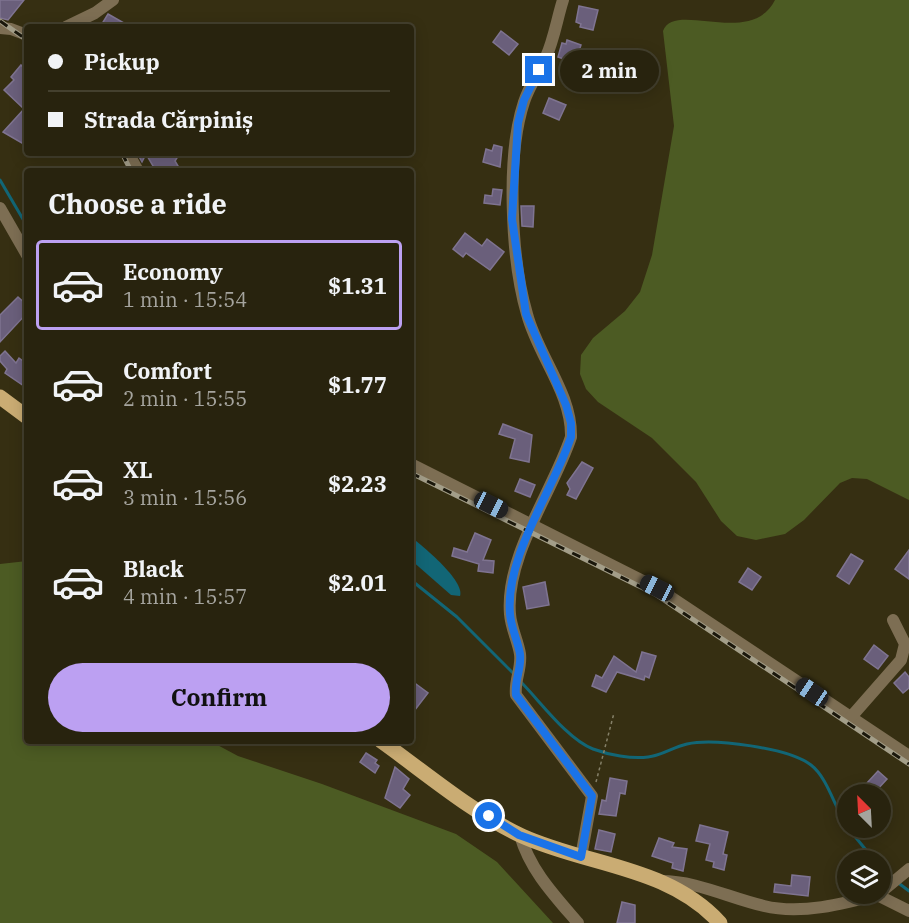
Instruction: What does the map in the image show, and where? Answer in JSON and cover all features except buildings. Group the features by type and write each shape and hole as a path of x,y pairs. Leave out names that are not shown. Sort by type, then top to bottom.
{"main road":[{"path":"0,397 24,415"},
{"path":"385,744 465,801 519,835 659,881 689,896 720,923"}],"street":[{"path":"72,24 95,13 113,0"},
{"path":"563,0 546,56 524,100 518,123 512,219 526,314 566,405 571,423 567,449 520,555 510,602 513,629 520,653 514,685 516,695 592,796 581,857"},
{"path":"0,28 24,34"},
{"path":"0,208 24,250"},
{"path":"414,466 657,588 909,756"},
{"path":"851,717 901,660 905,644 893,620"},
{"path":"519,835 525,854 534,870 578,923"},
{"path":"891,884 907,869"},
{"path":"659,881 681,881 766,906 787,909 823,907 837,904"},
{"path":"891,899 909,911"}],"path":[{"path":"600,768 614,713"}],"green space":[{"path":"775,0 909,0 909,500 867,479 852,478 840,483 804,520 785,534 756,540 737,536 721,521 696,482 652,438 598,402 586,389 580,374 581,355 593,338 625,311 640,292 652,255 674,126 663,31 670,23 682,20 732,23 749,21 764,14"},
{"path":"24,561 24,744 216,744 238,756 322,784 456,834 497,862 553,923 0,923 0,564"}],"water":[{"path":"414,540 450,573 460,590 460,596 451,595 414,563"}],"waterway":[{"path":"0,180 24,221"},
{"path":"414,582 457,617 514,674"},
{"path":"520,681 573,737 593,749 627,757 658,755 677,747 699,742 769,749 811,765 827,786 837,807"},
{"path":"856,838 866,850"},
{"path":"897,882 909,891"}],"railway":[{"path":"0,21 24,38"},
{"path":"124,156 130,168"},
{"path":"414,474 655,594 909,764"}],"route":[{"path":"489,816 519,835 581,857 592,796 516,695 514,685 520,653 510,615 510,602 520,555 571,437 571,423 566,405 526,314 512,219 518,123 524,100 539,70"}]}
